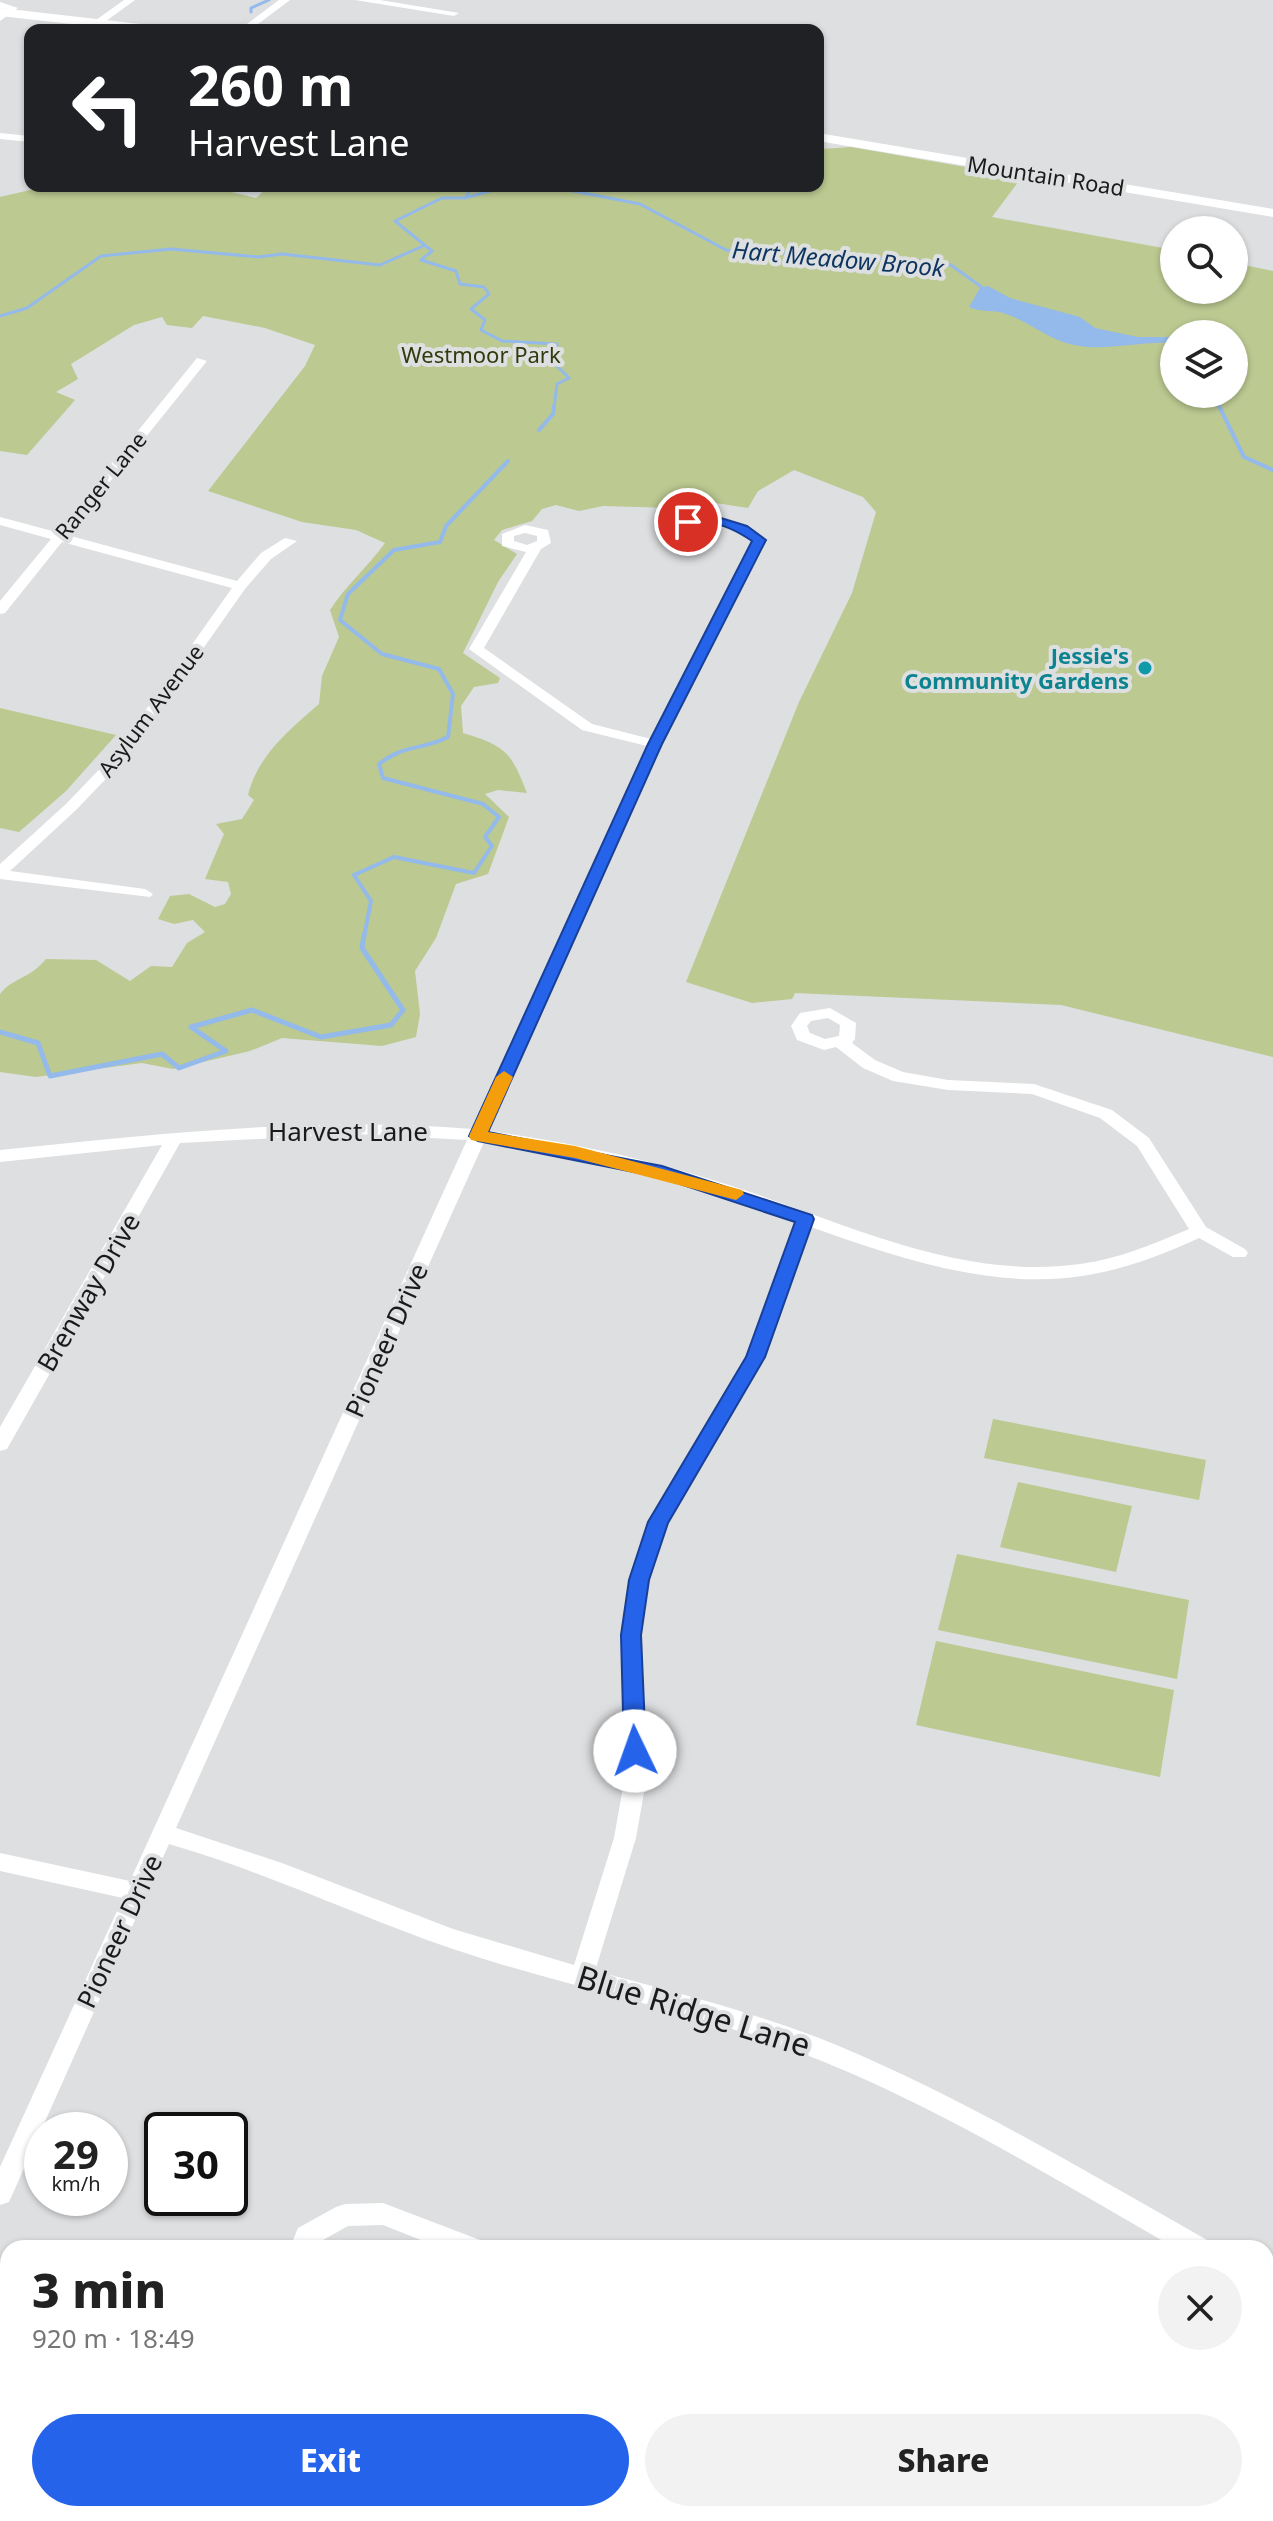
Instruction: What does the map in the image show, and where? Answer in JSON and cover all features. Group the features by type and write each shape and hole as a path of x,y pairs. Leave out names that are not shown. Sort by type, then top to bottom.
{"main road":[{"path":"2,12 114,24"},
{"name":"Mountain Road","path":"824,138 1273,213"}],"street":[{"path":"99,22 130,0"},
{"path":"252,24 285,0"},
{"path":"360,0 454,13"},
{"path":"0,136 24,138"},
{"name":"Ranger Lane","path":"0,610 201,361"},
{"name":"Pioneer Drive","path":"0,2194 655,744 759,540 743,528 711,519"},
{"path":"0,521 240,586"},
{"name":"Asylum Avenue","path":"0,873 121,755 240,586 266,556 290,541"},
{"path":"535,548 476,649 587,727 655,744"},
{"path":"0,873 145,894"},
{"path":"840,1042 869,1064 899,1077 948,1085 1034,1089 1106,1114 1143,1142 1200,1231 1239,1253"},
{"name":"Harvest Lane","path":"0,1156 344,1126 478,1136 662,1172 805,1219 942,1258 1010,1271 1049,1273 1103,1266 1156,1250 1200,1231"},
{"name":"Brenway Drive","path":"0,1444 174,1139"},
{"path":"582,1975 625,1838 636,1776 631,1635 639,1580 658,1522 756,1357 805,1219"},
{"name":"Blue Ridge Lane","path":"164,1834 259,1863 456,1940 746,2023 824,2051 968,2119 1184,2240"},
{"path":"0,1862 135,1891"},
{"path":"305,2240 307,2236 345,2215 383,2214 450,2240"}],"green space":[{"name":"Westmoor Park","path":"851,147 1022,177 992,217 1160,247 1160,304 1248,304 1248,266 1273,271 1273,1057 1061,1005 795,993 792,999 752,1003 686,982 799,702 852,593 876,512 863,497 794,470 758,491 748,508 683,498 674,508 603,506 579,511 556,505 542,509 532,521 502,530 494,540 517,554 498,582 463,653 500,678 498,683 474,687 461,706 463,733 489,742 505,752 527,793 498,790 485,794 509,817 488,874 456,884 436,938 415,971 420,1014 416,1037 382,1046 282,1038 250,1051 173,1069 142,1063 36,1077 0,1072 0,994 46,959 96,960 130,981 151,966 172,967 187,943 205,932 193,920 174,924 158,919 170,896 189,894 215,907 225,904 231,894 228,882 205,879 224,834 216,824 242,819 254,800 248,795 267,755 319,704 322,676 339,637 330,610 385,543 356,530 302,522 208,491 305,366 315,345 265,328 203,316 192,328 167,325 162,317 134,325 71,364 78,379 56,392 75,400 27,455 0,451 0,197 24,191 232,192 256,198 262,192 824,192 824,149"},
{"path":"0,708 116,735 66,791 19,832 0,828"},
{"path":"993,1419 1206,1460 1199,1500 984,1458"},
{"path":"1018,1482 1132,1506 1116,1572 1000,1547"},
{"path":"957,1554 1189,1600 1177,1679 938,1630"},
{"path":"936,1641 1174,1690 1160,1777 916,1725"}],"water":[{"path":"988,286 1010,298 1080,317 1095,328 1138,337 1160,337 1160,343 1089,347 1063,342 1006,314 969,307 980,288"}],"waterway":[{"path":"251,12 251,8 269,0"},
{"path":"465,198 469,192"},
{"name":"Hart Meadow Brook","path":"465,198 486,192"},
{"name":"Hart Meadow Brook","path":"578,192 640,204 726,250 926,261 951,265 987,291"},
{"name":"Hart Meadow Brook","path":"465,198 442,198 395,221 432,251 421,260 456,271 460,284 484,287 489,294 471,309 485,320 481,330 502,341 557,344 555,364 569,378 557,384 554,408"},
{"path":"0,316 27,308 101,256 171,249 258,257 282,254 380,265 423,246"},
{"name":"Hart Meadow Brook","path":"539,430 553,414 554,406"},
{"name":"Hart Meadow Brook","path":"1220,408 1244,457 1273,470"},
{"path":"364,937 371,901 354,875 394,857 474,873 492,846 485,837 499,817 483,804 383,778 379,764 388,758 448,737 453,694 439,669 382,654 340,620 348,594 394,550 440,542 446,526 508,461"},
{"path":"0,1032 38,1043 50,1076 162,1054 179,1068 226,1051 191,1027 252,1010 321,1037 391,1025 403,1010 362,948 364,935"}],"slow traffic":[{"path":"504,1077 478,1136 575,1152 662,1172 736,1194"}],"place":[{"name":"Jessie's Community Gardens","path":"1145,668"}],"route":[{"path":"635,1751 631,1635 639,1580 658,1522 756,1357 777,1306 805,1219 725,1190 662,1172 575,1152 478,1136 655,744 759,540 743,528 711,519 688,522"}]}
